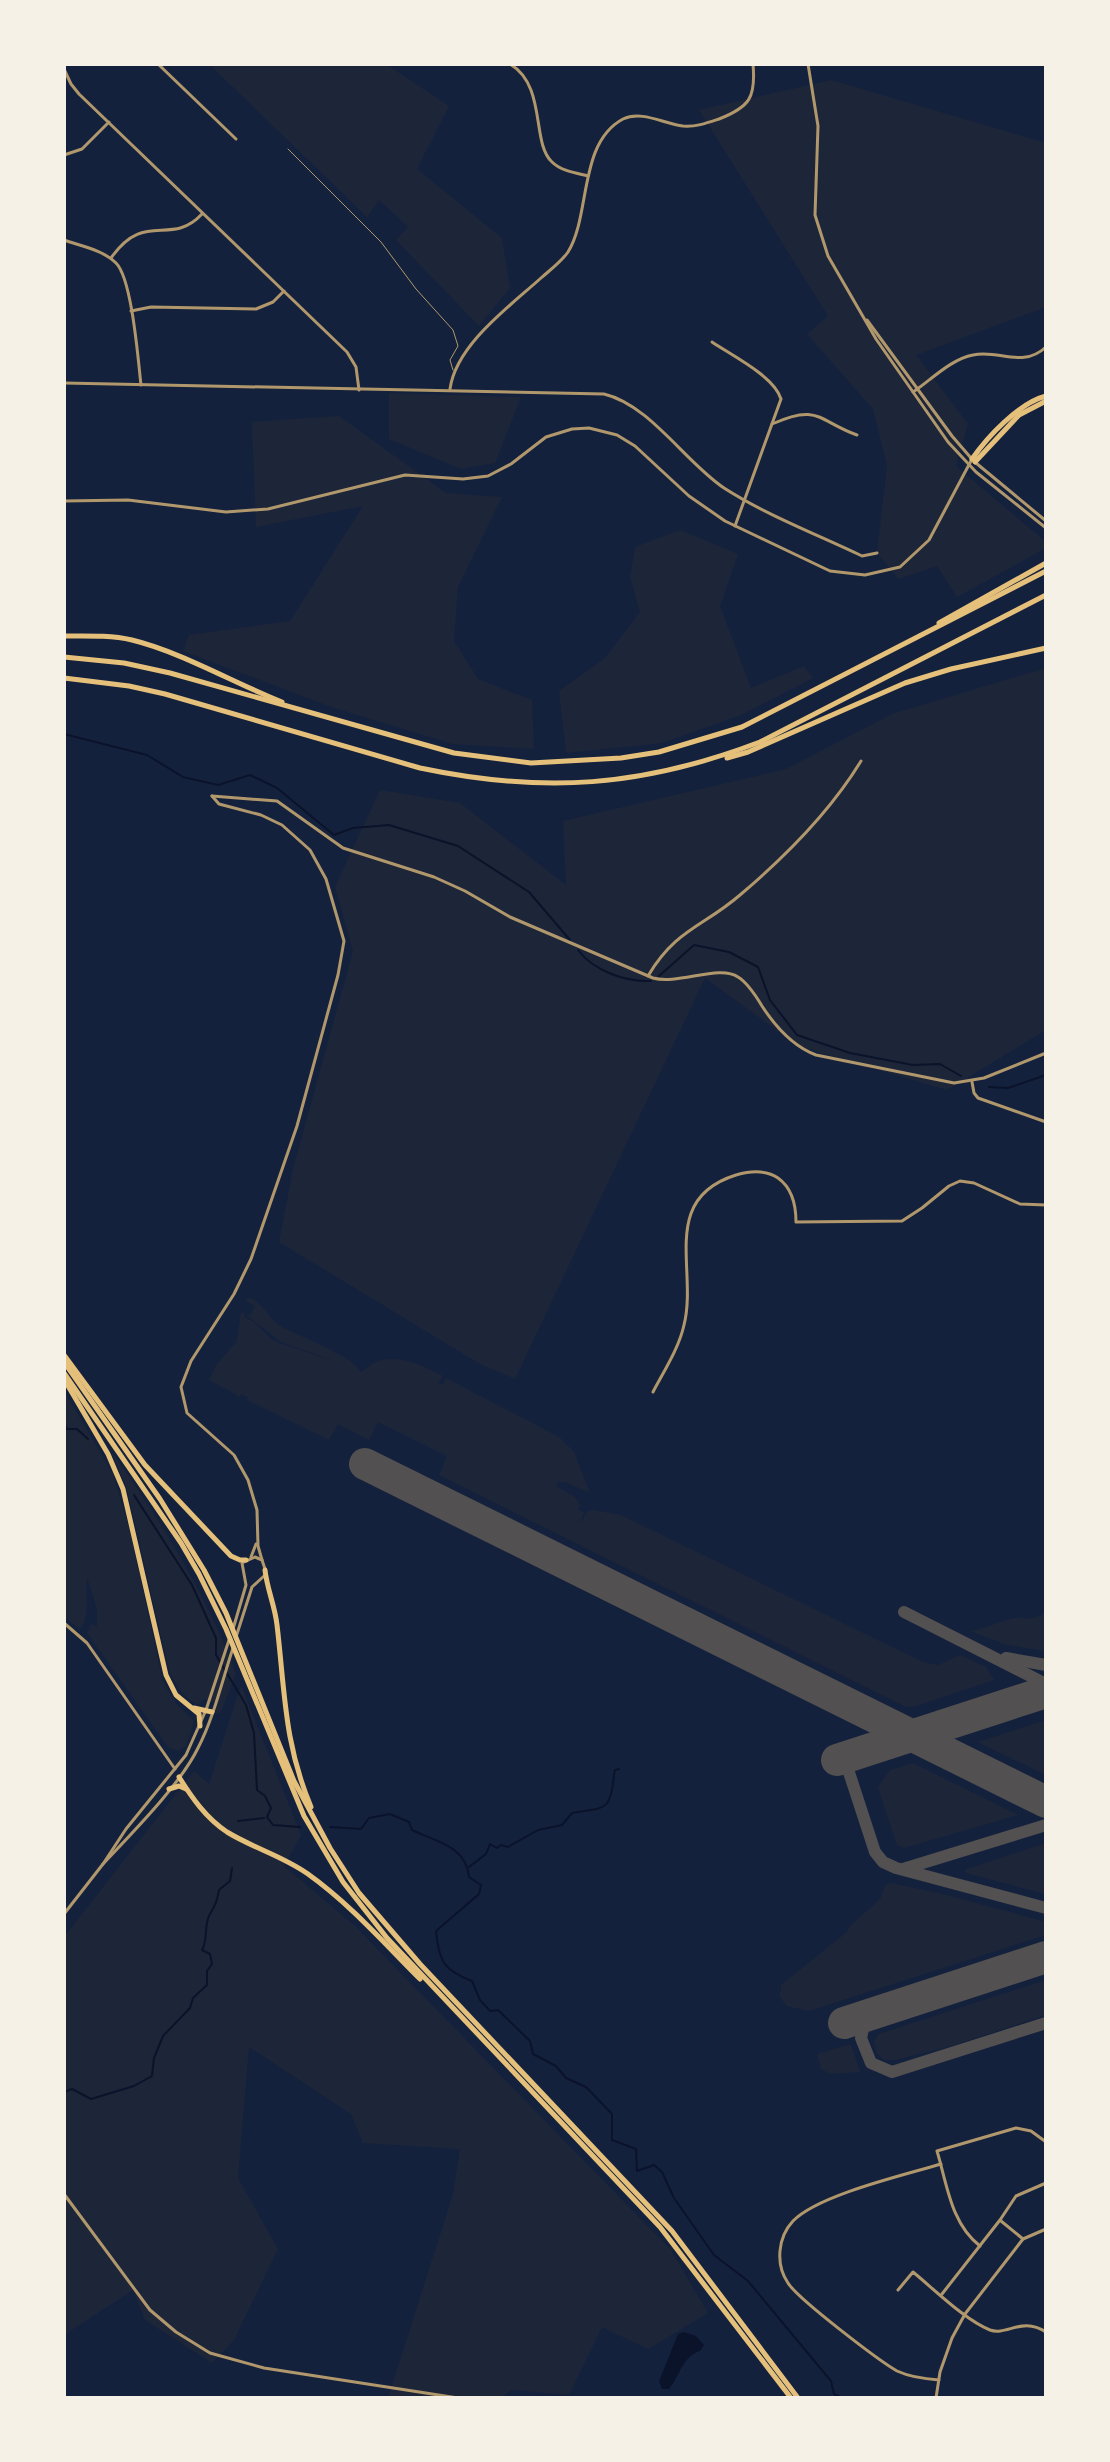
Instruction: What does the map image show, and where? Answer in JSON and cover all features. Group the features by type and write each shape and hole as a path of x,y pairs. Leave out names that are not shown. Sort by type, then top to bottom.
{"highway":[{"path":"972,462 1024,405 1046,398"},
{"path":"795,702 1046,563"},
{"path":"64,657 124,663 170,673 359,728 466,755 567,763 621,758 696,742 742,727 1046,571"},
{"path":"664,772 760,742 1046,595"},
{"path":"64,636 134,641 167,652 282,702 359,728"},
{"path":"64,680 101,682 165,694 420,768 463,777 572,784 709,764 748,752 905,683 951,669 1046,648"},
{"path":"64,1355 162,1484 231,1556 240,1560 248,1558"},
{"path":"64,1362 164,1506 204,1570 231,1626 294,1781 320,1830 371,1909 672,2231 799,2398"},
{"path":"64,1376 117,1473 126,1499 166,1675 173,1691 200,1716 200,1726"},
{"path":"64,1376 175,1533 199,1574 304,1816 325,1853 372,1920 660,2227 791,2398"},
{"path":"265,1570 278,1627 289,1743 300,1783 320,1830"},
{"path":"193,1708 209,1711"},
{"path":"177,1774 201,1809 219,1826 289,1862 338,1898 448,2004"},
{"path":"169,1789 179,1786 186,1789"}],"street":[{"path":"158,64 236,139"},
{"path":"510,64 522,76 536,103 546,155 554,164 588,176"},
{"path":"450,389 453,373 486,327 565,256 572,242 588,176 604,138 615,125 626,118 645,117 692,126 739,110 748,102 753,90 753,64"},
{"path":"808,64 818,126 814,198 817,224 828,256 876,339 948,442 1046,521"},
{"path":"64,69 71,84 350,356 358,373 359,390"},
{"path":"64,155 82,149 109,122"},
{"path":"111,258 132,235 143,231 183,228 203,213"},
{"path":"64,240 111,258 125,278 141,385"},
{"path":"130,311 151,307 256,309 273,302 284,291"},
{"path":"865,317 972,462 1046,528"},
{"path":"712,342 757,371 777,389 781,399 735,526"},
{"path":"913,392 971,355 1024,358 1046,347"},
{"path":"64,383 359,390 450,389 612,396 638,412 718,483 745,499 862,556 877,553"},
{"path":"772,424 789,417 813,414 857,435"},
{"path":"64,501 128,500 226,512 268,509 405,475 463,479 488,476 503,469 546,437 572,429 589,428 626,439 697,502 735,526 830,571 845,575 885,572 900,567 929,540 972,462"},
{"path":"648,976 666,949 680,936 739,897 830,808 861,761"},
{"path":"64,1914 169,1789 215,1703 252,1587 263,1577 265,1570 258,1541 257,1510 244,1471 234,1455 187,1413 181,1387 184,1374 234,1294 253,1255 297,1126 338,975 344,941 326,879 310,850 282,825 261,815 219,804 212,796 277,801 343,848 434,877 510,917 648,976 666,982 725,973 738,976 778,1028 810,1053 937,1081 972,1082 1046,1053"},
{"path":"972,1082 978,1098 1046,1122"},
{"path":"653,1392 685,1324 685,1239 690,1217 706,1193 724,1179 754,1171 778,1178 791,1194 796,1222 902,1221 960,1181 974,1183 1020,1204 1046,1205"},
{"path":"103,1864 126,1829 198,1748 246,1585 241,1567 258,1541"},
{"path":"248,1558 262,1560"},
{"path":"64,1623 87,1643 177,1774"},
{"path":"980,2246 960,2225 937,2151 1016,2128 1031,2131 1046,2142"},
{"path":"939,2380 897,2371 807,2302 787,2282 781,2269 780,2253 787,2229 805,2211 857,2190 941,2164"},
{"path":"942,2294 1018,2194 1046,2183"},
{"path":"64,2194 150,2310 176,2332 210,2353 264,2368 458,2398"},
{"path":"1000,2220 1023,2239"},
{"path":"936,2398 952,2338 965,2314 1023,2239 1046,2229"},
{"path":"898,2290 913,2272 965,2314 995,2331 1027,2325 1046,2332"}],"lane":[{"path":"288,149 381,242 416,289 453,330 458,342 450,360 453,373"}],"shaded area":[{"path":"209,64 386,64 449,106 417,169 502,238 510,288 479,326 396,240 408,227 379,200 367,217"},
{"path":"831,80 1046,143 1046,307 916,355 968,424 956,466 1046,542 1046,548 957,597 937,566 899,579 877,553 887,465 873,409 807,334 828,316 699,110"},
{"path":"389,393 521,397 495,463 461,469 389,439"},
{"path":"339,416 446,493 502,497 458,587 454,641 478,679 532,700 534,749 453,744 334,708 183,651 189,635 290,621 363,506 256,527 252,422"},
{"path":"680,530 738,554 720,606 751,688 804,666 813,678 741,715 662,743 566,753 559,691 605,658 640,612 630,577 635,547"},
{"path":"1046,668 1046,1030 947,1090 800,1047 705,978 515,1379 480,1364 279,1242 293,1169 353,951 335,887 380,790 460,803 566,885 563,821 786,769 892,714"},
{"path":"249,1297 282,1327 337,1353 361,1372 389,1359 417,1364 443,1376 438,1383 443,1385 446,1378 559,1437 574,1452 590,1493 565,1482 558,1482 556,1486 575,1497 580,1505 578,1510 584,1512 580,1524 587,1512 593,1510 621,1515 923,1662 938,1665 960,1655 986,1667 994,1680 906,1707 439,1475 447,1456 378,1422 369,1440 338,1424 329,1440 247,1400 248,1397 242,1394 237,1398 237,1395 209,1380 216,1365 237,1341 241,1312 271,1339 340,1363 281,1342 246,1315 250,1315 255,1306 246,1301"},
{"path":"64,1391 113,1474 130,1531 163,1682 177,1705 194,1721 186,1746 178,1751 168,1747 87,1633 91,1624 97,1626 97,1609 87,1578 87,1611 80,1629 64,1617"},
{"path":"111,1451 181,1558 224,1644 236,1674 220,1714 215,1712 216,1703 204,1699 198,1705 188,1698 169,1670 127,1489"},
{"path":"1046,1610 1046,1651 1007,1645 970,1631 1015,1618 1029,1619 1042,1615"},
{"path":"241,1685 301,1835 284,1866 355,1926 671,2250 708,2313 648,2349 602,2327 569,2395 511,2390 502,2398 388,2398 453,2194 460,2149 363,2143 351,2114 249,2047 238,2178 278,2249 234,2340 212,2363 145,2320 133,2290 64,2335 64,1937 194,1771 209,1784"},
{"path":"1046,1720 1046,1775 978,1742"},
{"path":"913,1763 1018,1815 904,1848 897,1845 878,1787 890,1770"},
{"path":"1046,1843 1046,1894 964,1870"},
{"path":"891,1883 1046,1922 1046,1935 809,2011 786,2006 780,1996 781,1985 848,1931 880,1899 885,1885"},
{"path":"1046,1980 1046,2015 948,2047 895,2060 885,2060 877,2054 874,2041 879,2034"},
{"path":"851,2044 860,2072 831,2074 821,2069 817,2054"},
{"path":"684,2332 696,2336 704,2345 685,2362 669,2389 662,2389 659,2381 678,2334"}],"waterway":[{"path":"64,734 147,755 183,777 218,785 250,775 277,788 334,835 353,828 389,825 458,846 529,892 570,940"},
{"path":"659,976 694,945 729,952 758,967 770,1000 797,1035 850,1053 913,1065 940,1064 961,1076"},
{"path":"578,950 592,964 611,974 631,980 651,981"},
{"path":"989,1087 1008,1088 1046,1075"},
{"path":"64,1423 67,1429 77,1429 88,1439"},
{"path":"134,1495 192,1585 216,1638 216,1655 246,1705 254,1733 257,1790 265,1796 271,1808 267,1817 273,1825 300,1827"},
{"path":"469,1867 486,1854 490,1844 497,1848 501,1845 508,1847 538,1830 562,1825 572,1813 604,1806 611,1796 615,1770 619,1769"},
{"path":"330,1827 361,1829 369,1818 390,1814 409,1822 412,1830 449,1846 462,1858 469,1877 481,1885 479,1894 436,1931 444,1963 455,1973 472,1981 480,2000 490,2011 498,2010 530,2041 533,2054 556,2066 566,2078 586,2087 612,2114 612,2140 636,2149 637,2171 654,2165 662,2172 674,2198 714,2255 748,2281 831,2381 834,2394 842,2398"},
{"path":"238,1821 264,1818"},
{"path":"64,2092 72,2089 91,2099 134,2086 152,2076 154,2058 163,2036 207,1985 207,1971 212,1964 210,1954 202,1950 208,1920 219,1890 230,1881 232,1868"}],"taxiway":[{"path":"904,1612 1046,1684"},
{"path":"1006,1658 1046,1665"},
{"path":"844,1757 875,1852 883,1862 1046,1908"},
{"path":"903,1869 1046,1825"},
{"path":"884,2010 865,2020 861,2038 871,2063 892,2072 1046,2023"}],"runway":[{"path":"365,1464 1046,1802"},
{"path":"837,1760 1046,1692"},
{"path":"844,2023 1046,1957"}]}
